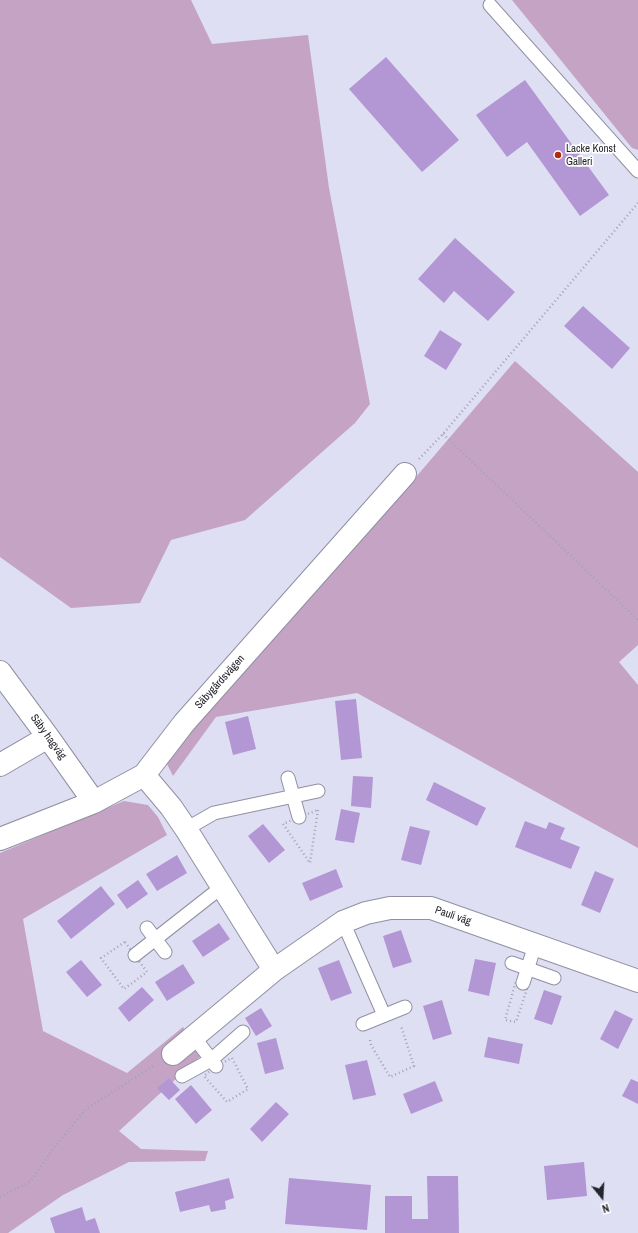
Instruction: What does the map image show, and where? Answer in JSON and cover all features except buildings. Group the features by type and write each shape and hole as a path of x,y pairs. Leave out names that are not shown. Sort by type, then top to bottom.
{"street":[{"name":"Säbygårdsvägen","path":"0,839 94,802 144,775 184,723 405,474"},
{"name":"Säby hagväg","path":"0,672 94,802"},
{"path":"0,765 48,737"},
{"path":"144,775 186,829 223,886 274,970"},
{"name":"Pauli väg","path":"173,1054 274,970 343,922 366,913 390,908 431,908 638,982"}],"lane":[{"path":"490,5 638,171"},
{"path":"288,778 299,817"},
{"path":"186,829 214,813 318,791"},
{"path":"135,955 223,886"},
{"path":"343,922 395,1011 364,1023"},
{"path":"147,928 165,952"},
{"path":"523,983 535,945"},
{"path":"512,963 554,978"},
{"path":"182,1076 214,1063 243,1032"},
{"path":"194,1037 214,1063"}],"path":[{"path":"405,474 443,434 638,203"},
{"path":"443,434 638,620"},
{"path":"516,981 523,983 528,986 516,1022 505,1020 516,981"},
{"path":"364,1023 372,1045 390,1077 414,1066 395,1011"},
{"path":"0,1197 30,1182 53,1149 86,1109 173,1054"}],"shaded area":[{"path":"0,0 191,0 212,44 308,35 329,188 370,404 355,423 245,520 171,540 140,603 71,608 0,557"},
{"path":"512,0 638,0 638,150 632,148"},
{"path":"515,361 638,472 638,645 619,662 638,685 638,848 357,693 216,717 173,776 165,760 410,484"},
{"path":"124,801 148,805 158,817 167,835 23,919 43,1031 127,1073 183,1027 201,1056 119,1131 141,1149 208,1151 205,1161 129,1162 63,1195 8,1233 0,1233 0,853"}],"place":[{"name":"Lacke Konst Galleri","path":"558,155"}]}
